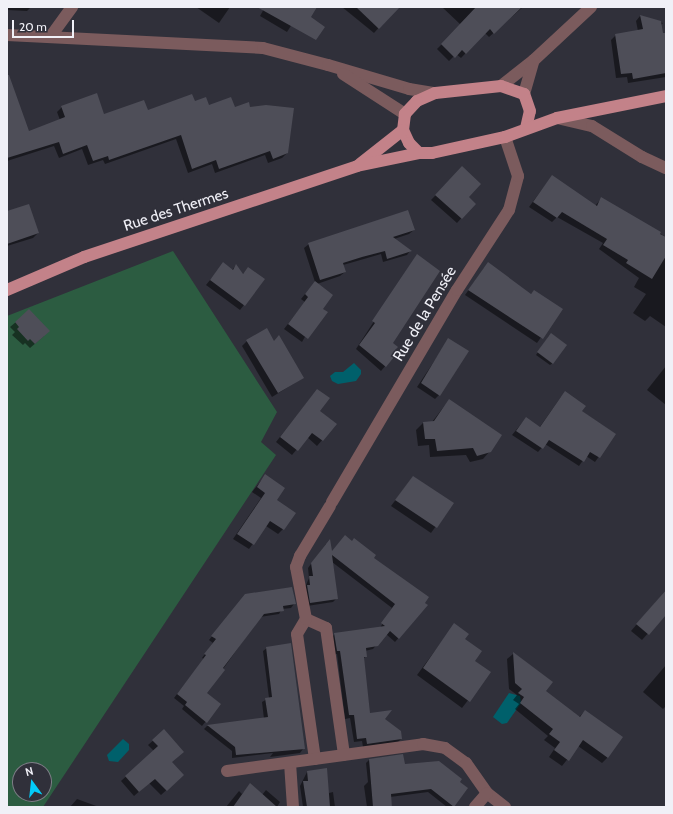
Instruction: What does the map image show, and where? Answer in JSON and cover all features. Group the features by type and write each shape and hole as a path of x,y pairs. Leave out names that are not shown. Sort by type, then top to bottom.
{"main road":[{"path":"418,153 410,143 403,130 405,114 417,101 435,92 501,86 524,94 530,111 526,128"},
{"path":"526,128 556,118 666,96"},
{"path":"530,111 556,118"},
{"name":"Rue des Thermes","path":"7,290 84,257 357,166 418,153 432,153 506,137 526,128"},
{"name":"Rue des Thermes","path":"357,166 403,130"}],"street":[{"path":"51,36 72,7"},
{"path":"501,86 534,60 591,7"},
{"path":"7,35 51,36 263,48 328,65 408,90 435,92"},
{"path":"524,94 534,60"},
{"path":"328,65 405,114"},
{"path":"556,118 592,126 642,157 666,168"},
{"name":"Rue de la Pensée","path":"306,619 296,567 300,556 457,290 509,210 518,176 506,137"},
{"path":"315,758 297,634 306,619 326,628 344,755"},
{"path":"227,771 423,744 445,748 466,763 487,793 505,807"},
{"path":"290,763 293,807"},
{"path":"474,807 487,793"}],"green space":[{"path":"173,251 277,412 261,442 276,455 52,793 52,762 12,762 12,802 46,802 43,807 7,807 7,316"}],"water":[{"path":"354,363 361,370 361,374 356,381 338,384 332,381 330,376 335,372 343,372"},
{"path":"509,693 520,696 521,703 507,723 502,724 493,717"},
{"path":"123,739 129,744 129,750 118,762 109,761 107,755"}],"building":[{"path":"257,7 317,7 311,17 325,27 316,40"},
{"path":"356,7 400,7 379,29"},
{"path":"476,7 522,7 494,34 490,29 466,54 462,50 455,58 441,44"},
{"path":"640,15 661,21 663,33 666,33 666,73 633,79 632,73 621,74 615,34 643,29"},
{"path":"7,75 9,75 29,131 65,117 61,106 97,93 104,114 144,100 148,110 192,94 195,101 206,97 209,105 231,97 235,107 249,102 250,107 266,105 294,108 288,153 273,159 270,151 219,169 216,160 192,169 181,135 109,160 108,156 93,161 87,145 63,154 59,142 7,158"},
{"path":"462,166 481,184 469,197 476,204 462,219 435,195"},
{"path":"552,175 597,206 601,197 661,232 660,234 666,237 666,256 652,279 626,263 628,260 603,245 607,239 562,212 557,218 533,202"},
{"path":"29,204 39,233 7,244 7,211"},
{"path":"408,210 415,230 393,237 412,251 387,259 385,251 362,257 343,263 346,272 320,280 308,243"},
{"path":"417,254 440,271 393,343 398,347 395,350 398,352 386,367 359,345 375,323 372,321"},
{"path":"223,262 233,270 236,264 243,274 248,267 265,279 245,306 210,280"},
{"path":"488,262 531,294 534,290 563,309 543,339 468,290"},
{"path":"315,281 333,295 323,309 328,312 308,339 288,324 308,297 305,294"},
{"path":"29,309 50,331 35,344 30,339 28,341 17,329 19,327 15,322"},
{"path":"267,328 274,341 279,335 304,378 278,393 246,340"},
{"path":"551,333 567,345 553,364 537,352"},
{"path":"448,338 469,351 440,396 421,383"},
{"path":"317,389 330,398 320,411 337,424 323,441 312,433 298,451 280,437"},
{"path":"565,391 586,406 582,411 616,434 600,458 590,452 584,462 549,440 543,449 516,431 526,417 540,427"},
{"path":"449,399 502,435 491,452 477,456 473,448 437,451 435,439 425,439 423,422 434,421"},
{"path":"265,474 285,488 277,500 296,513 284,530 270,521 254,545 237,534 265,493 257,487"},
{"path":"413,476 454,503 437,528 395,500"},
{"path":"345,535 352,541 354,538 376,555 374,558 429,597 425,603 428,605 399,639 390,631 378,646 366,648 367,657 364,657 370,713 392,710 385,719 401,731 402,739 367,744 366,738 357,739 354,715 349,715 340,651 337,651 334,633 385,626 381,623 395,604 332,555 338,599 310,603 307,585 310,585 309,576 313,576 311,563 330,539 332,551"},
{"path":"292,587 296,604 283,606 284,611 264,614 223,668 225,670 207,693 221,704 207,723 185,705 187,702 177,694 216,639 211,636 245,594"},
{"path":"666,590 666,615 649,635 636,624"},
{"path":"454,623 469,634 465,639 482,651 475,661 491,672 470,702 423,668"},
{"path":"291,643 305,749 236,755 235,747 207,725 268,717 265,698 272,697 266,647"},
{"path":"513,652 553,682 546,691 580,717 585,710 623,737 608,758 583,740 569,761 554,750 560,742 549,734 553,729 520,703 524,697 518,693 522,689 515,683"},
{"path":"164,729 184,752 172,762 184,775 167,791 155,779 139,792 125,776 158,746 152,740"},
{"path":"403,754 405,764 439,761 462,779 460,782 468,788 454,807 431,789 391,794 392,807 373,807 369,759"},
{"path":"327,768 330,807 307,807 303,781 308,781 307,771"},
{"path":"250,783 277,807 233,807"}]}
